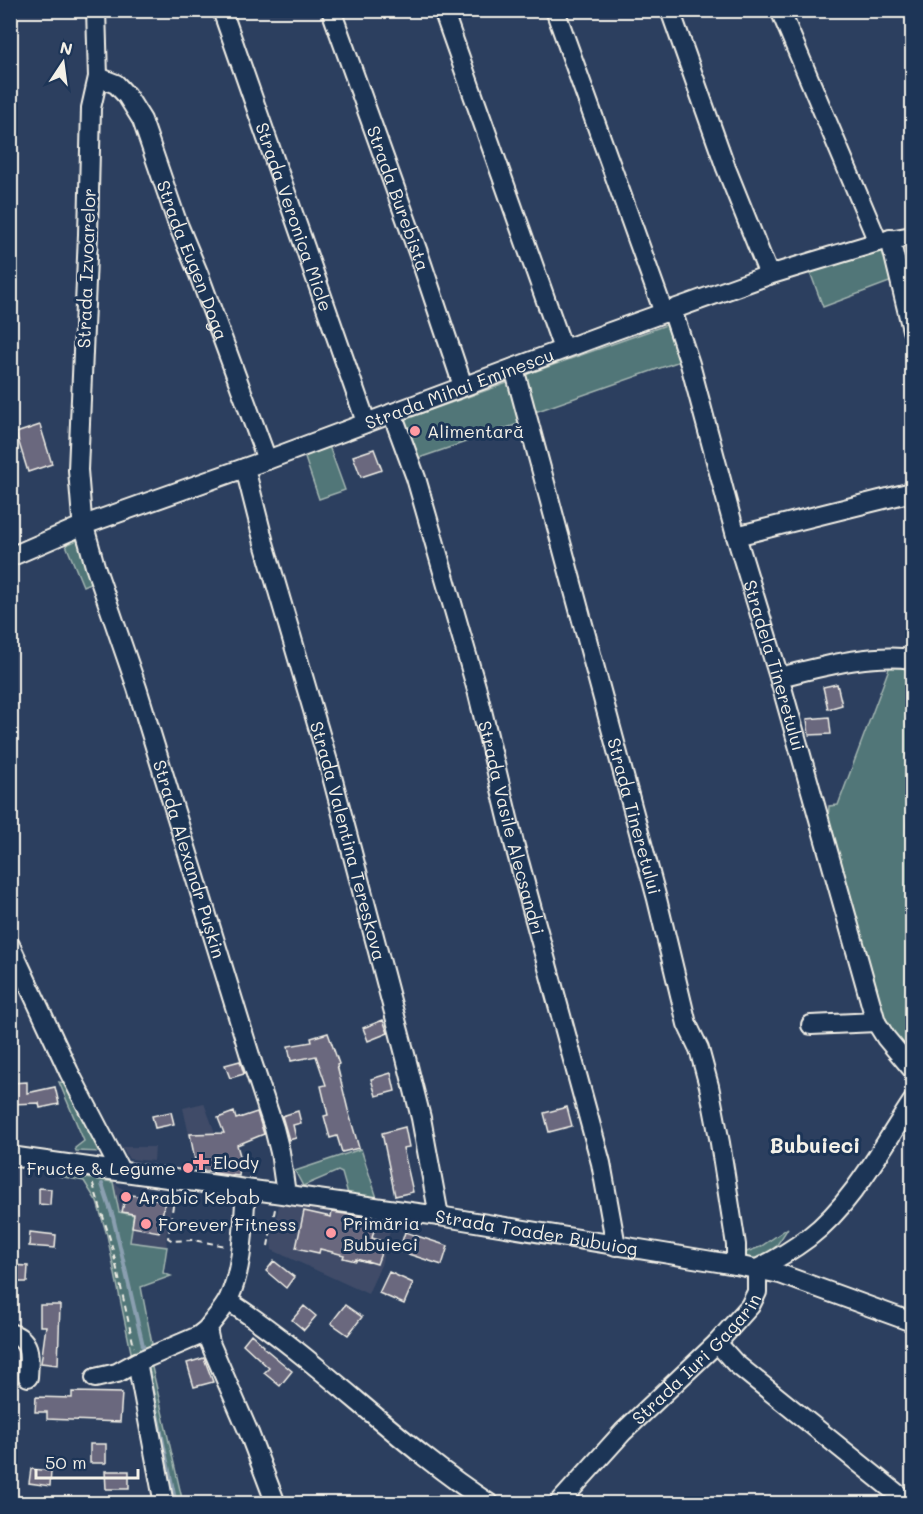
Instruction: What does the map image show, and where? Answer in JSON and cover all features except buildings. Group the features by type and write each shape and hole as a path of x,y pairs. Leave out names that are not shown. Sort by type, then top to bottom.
{"street":[{"name":"Strada Izvoarelor","path":"84,525 78,470 88,234 89,145 91,108 99,76 96,10"},
{"name":"Strada Veronica Micle","path":"222,10 366,423"},
{"name":"Strada Burebista","path":"331,10 420,258 463,387"},
{"path":"443,10 563,349"},
{"name":"Stradela Tineretului","path":"555,10 668,312 690,364 736,536 779,677 876,1022 912,1069"},
{"path":"669,10 726,168 769,275"},
{"path":"780,10 884,241 912,330"},
{"name":"Strada Eugen Doga","path":"99,76 116,84 127,96 142,120 177,222 199,275 267,460"},
{"name":"Strada Mihai Eminescu","path":"10,556 84,525 769,275 884,241 912,236"},
{"name":"Strada Tineretului","path":"514,368 657,900 687,1024 699,1049 709,1086 733,1222 736,1265"},
{"name":"Strada Vasile Alecsandri","path":"392,413 417,478 477,690 514,843 601,1163 616,1246"},
{"name":"Strada Valentina Tereșkova","path":"245,468 264,543 329,765 422,1118 439,1216"},
{"path":"736,536 912,492"},
{"name":"Strada Alexandr Pușkin","path":"84,525 95,566 137,688 274,1128 280,1152 281,1197"},
{"path":"779,677 837,663 891,656 912,659"},
{"path":"10,945 69,1072 120,1170"},
{"path":"811,1025 876,1022"},
{"name":"Strada Iuri Gagarin","path":"558,1503 623,1432 717,1343 750,1306 757,1292 757,1269 780,1258 810,1236 842,1204 912,1102"},
{"name":"Strada Toader Bubuiog","path":"10,1156 246,1189 281,1197 439,1216 736,1265 780,1274 912,1322"},
{"path":"95,1378 117,1373 198,1336 207,1329 228,1301 235,1284 246,1189"},
{"path":"228,1301 298,1352 469,1490 490,1503"},
{"path":"207,1329 210,1343 276,1503"},
{"path":"10,1333 24,1341 29,1348 28,1377"},
{"path":"717,1343 735,1363 910,1503"},
{"path":"137,1362 164,1503"}],"path":[{"path":"912,801 907,825 912,893"},
{"path":"90,1176 111,1242 137,1362"},
{"path":"172,1196 174,1199 168,1238 172,1241 193,1240 240,1249"},
{"path":"268,1246 281,1197"}],"shaded area":[{"path":"204,1103 217,1138 197,1171 183,1108"},
{"path":"122,1147 155,1147 154,1161 129,1159"},
{"path":"113,1182 134,1197 172,1203 166,1238 167,1247 129,1242 134,1215 119,1212"},
{"path":"280,1200 393,1219 381,1265 368,1294 272,1250 271,1242"}],"green space":[{"path":"885,249 892,281 823,307 810,272"},
{"path":"666,325 680,361 532,413 522,376"},
{"path":"510,382 524,422 416,459 402,420"},
{"path":"329,446 345,490 319,499 304,455"},
{"path":"77,540 94,581 83,586 66,545"},
{"path":"891,663 912,667 912,1059 882,1026 827,835 829,806 838,805"},
{"path":"59,1082 67,1084 102,1152 76,1151 75,1148 84,1141"},
{"path":"361,1149 377,1198 348,1194 342,1173 338,1171 303,1186 295,1171"},
{"path":"60,1174 113,1182 119,1212 134,1215 130,1242 167,1247 163,1273 171,1276 141,1287 153,1349 132,1357 107,1235 97,1202 84,1181 59,1176"},
{"path":"788,1228 766,1256 754,1260 747,1258 744,1253 760,1247"},
{"path":"151,1363 183,1503 168,1503 140,1367"}],"waterway":[{"path":"102,1184 113,1217 144,1350"},
{"path":"147,1366 176,1504"}],"place":[{"name":"Alimentară","path":"415,431"},
{"name":"Elody","path":"201,1162"},
{"name":"Fructe & Legume","path":"188,1168"},
{"name":"Arabic Kebab","path":"126,1197"},
{"name":"Forever Fitness","path":"146,1224"},
{"name":"Primăria Bubuieci","path":"331,1233"}],"district":[{"name":"Bubuieci","path":"815,1144"}]}
